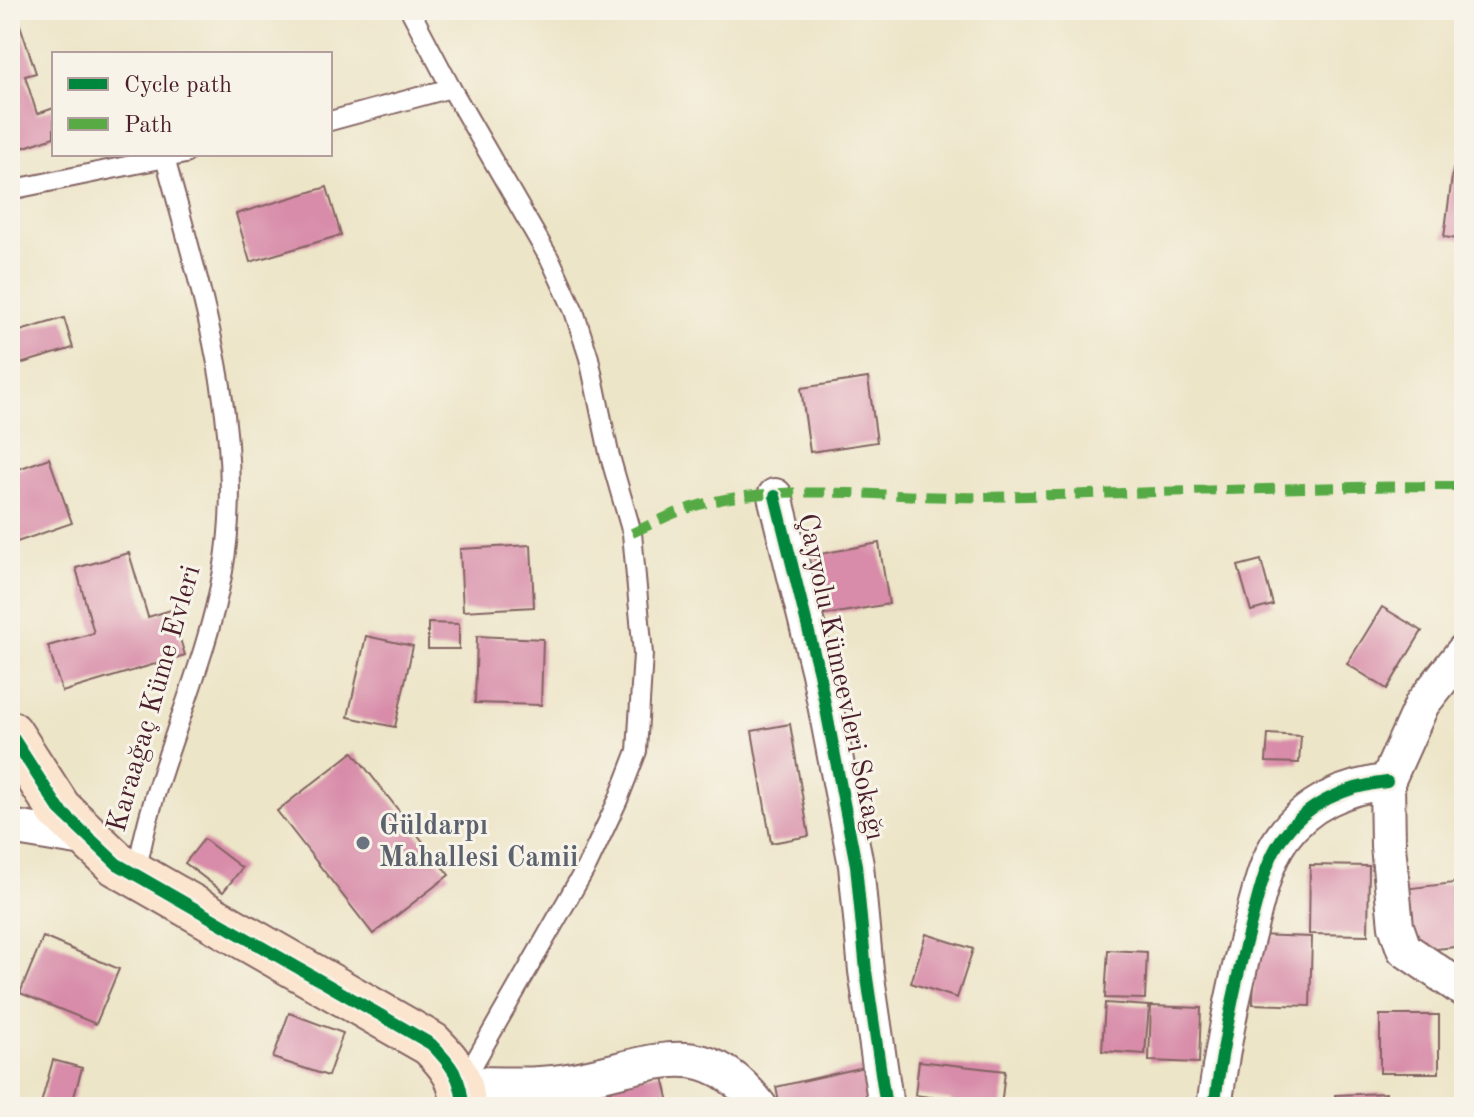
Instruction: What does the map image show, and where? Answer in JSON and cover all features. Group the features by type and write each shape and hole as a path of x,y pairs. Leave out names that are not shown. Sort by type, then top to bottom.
{"street":[{"name":"Çayyolu Kümeevleri Sokağı","path":"775,496 819,673 856,865 866,971 886,1107"},
{"path":"1464,651 1422,704 1387,782 1388,846 1396,926 1404,949 1464,990"},
{"path":"10,733 59,809 136,878 411,1031 450,1063 463,1096 574,1081 650,1061 694,1059 714,1065 736,1081 760,1107"},
{"path":"1214,1107 1231,997 1261,889 1280,841 1300,817 1336,794 1358,784 1387,782"},
{"path":"10,827 90,840"}],"lane":[{"path":"410,10 451,88 523,211 574,311 589,358 609,453 632,533 643,654 637,751 618,800 588,864 463,1096"},
{"path":"332,120 451,88"},
{"path":"10,190 175,156"},
{"name":"Karaağaç Küme Evleri","path":"136,878 144,826 205,642 223,571 230,505 229,447 217,366 165,158"}],"building":[{"path":"10,10 15,10 36,73 25,76 37,114 52,109 52,138 10,152"},
{"path":"1453,169 1464,171 1464,240 1444,237"},
{"path":"327,187 341,235 250,262 236,214"},
{"path":"64,318 73,348 10,367 10,334"},
{"path":"868,378 877,442 810,452 801,388"},
{"path":"49,458 72,523 17,542 10,523 10,472"},
{"path":"879,543 889,604 825,615 815,555"},
{"path":"531,545 534,607 463,611 460,549"},
{"path":"129,553 148,617 171,610 185,655 62,692 48,646 94,633 76,568"},
{"path":"1261,560 1273,605 1251,611 1238,566"},
{"path":"1382,607 1422,631 1387,689 1347,664"},
{"path":"428,623 459,624 459,649 428,649"},
{"path":"366,636 413,646 395,727 348,717"},
{"path":"477,636 543,639 541,705 475,703"},
{"path":"790,724 809,836 771,843 752,731"},
{"path":"1268,734 1301,736 1299,763 1266,762"},
{"name":"Güldarpı Mahallesi Camii","path":"353,752 449,875 373,934 277,811"},
{"path":"204,839 242,868 223,892 185,863"},
{"path":"1310,865 1369,866 1368,935 1309,934"},
{"path":"1462,882 1464,946 1427,950 1426,942 1410,945 1403,889"},
{"path":"926,934 973,949 957,998 911,983"},
{"path":"1255,935 1312,937 1310,1006 1253,1004"},
{"path":"43,937 119,969 96,1024 20,993"},
{"path":"1108,950 1147,952 1145,999 1105,998"},
{"path":"1105,1003 1149,1006 1145,1054 1102,1051"},
{"path":"1151,1006 1201,1008 1199,1063 1149,1061"},
{"path":"289,1013 343,1033 328,1076 273,1058"},
{"path":"1380,1015 1439,1015 1439,1073 1380,1073"},
{"path":"53,1060 82,1068 71,1107 40,1107"},
{"path":"919,1061 1005,1071 1001,1107 950,1107 951,1100 915,1095"},
{"path":"864,1067 873,1107 780,1107 776,1087"},
{"path":"662,1072 670,1107 613,1107 608,1083"},
{"path":"1386,1093 1386,1107 1336,1107 1335,1095"}],"marked path":[{"path":"632,533 699,505 767,494 803,492 984,497 1464,486"}],"cycle path":[{"path":"775,496 819,673 856,865 866,971 886,1107"},
{"path":"10,733 59,809 117,864 431,1044 454,1072 463,1107"},
{"path":"1214,1107 1240,966 1264,877 1276,847 1292,826 1315,806 1342,793 1387,782"}],"place":[{"name":"Güldarpı Mahallesi Camii","path":"363,843"}]}
